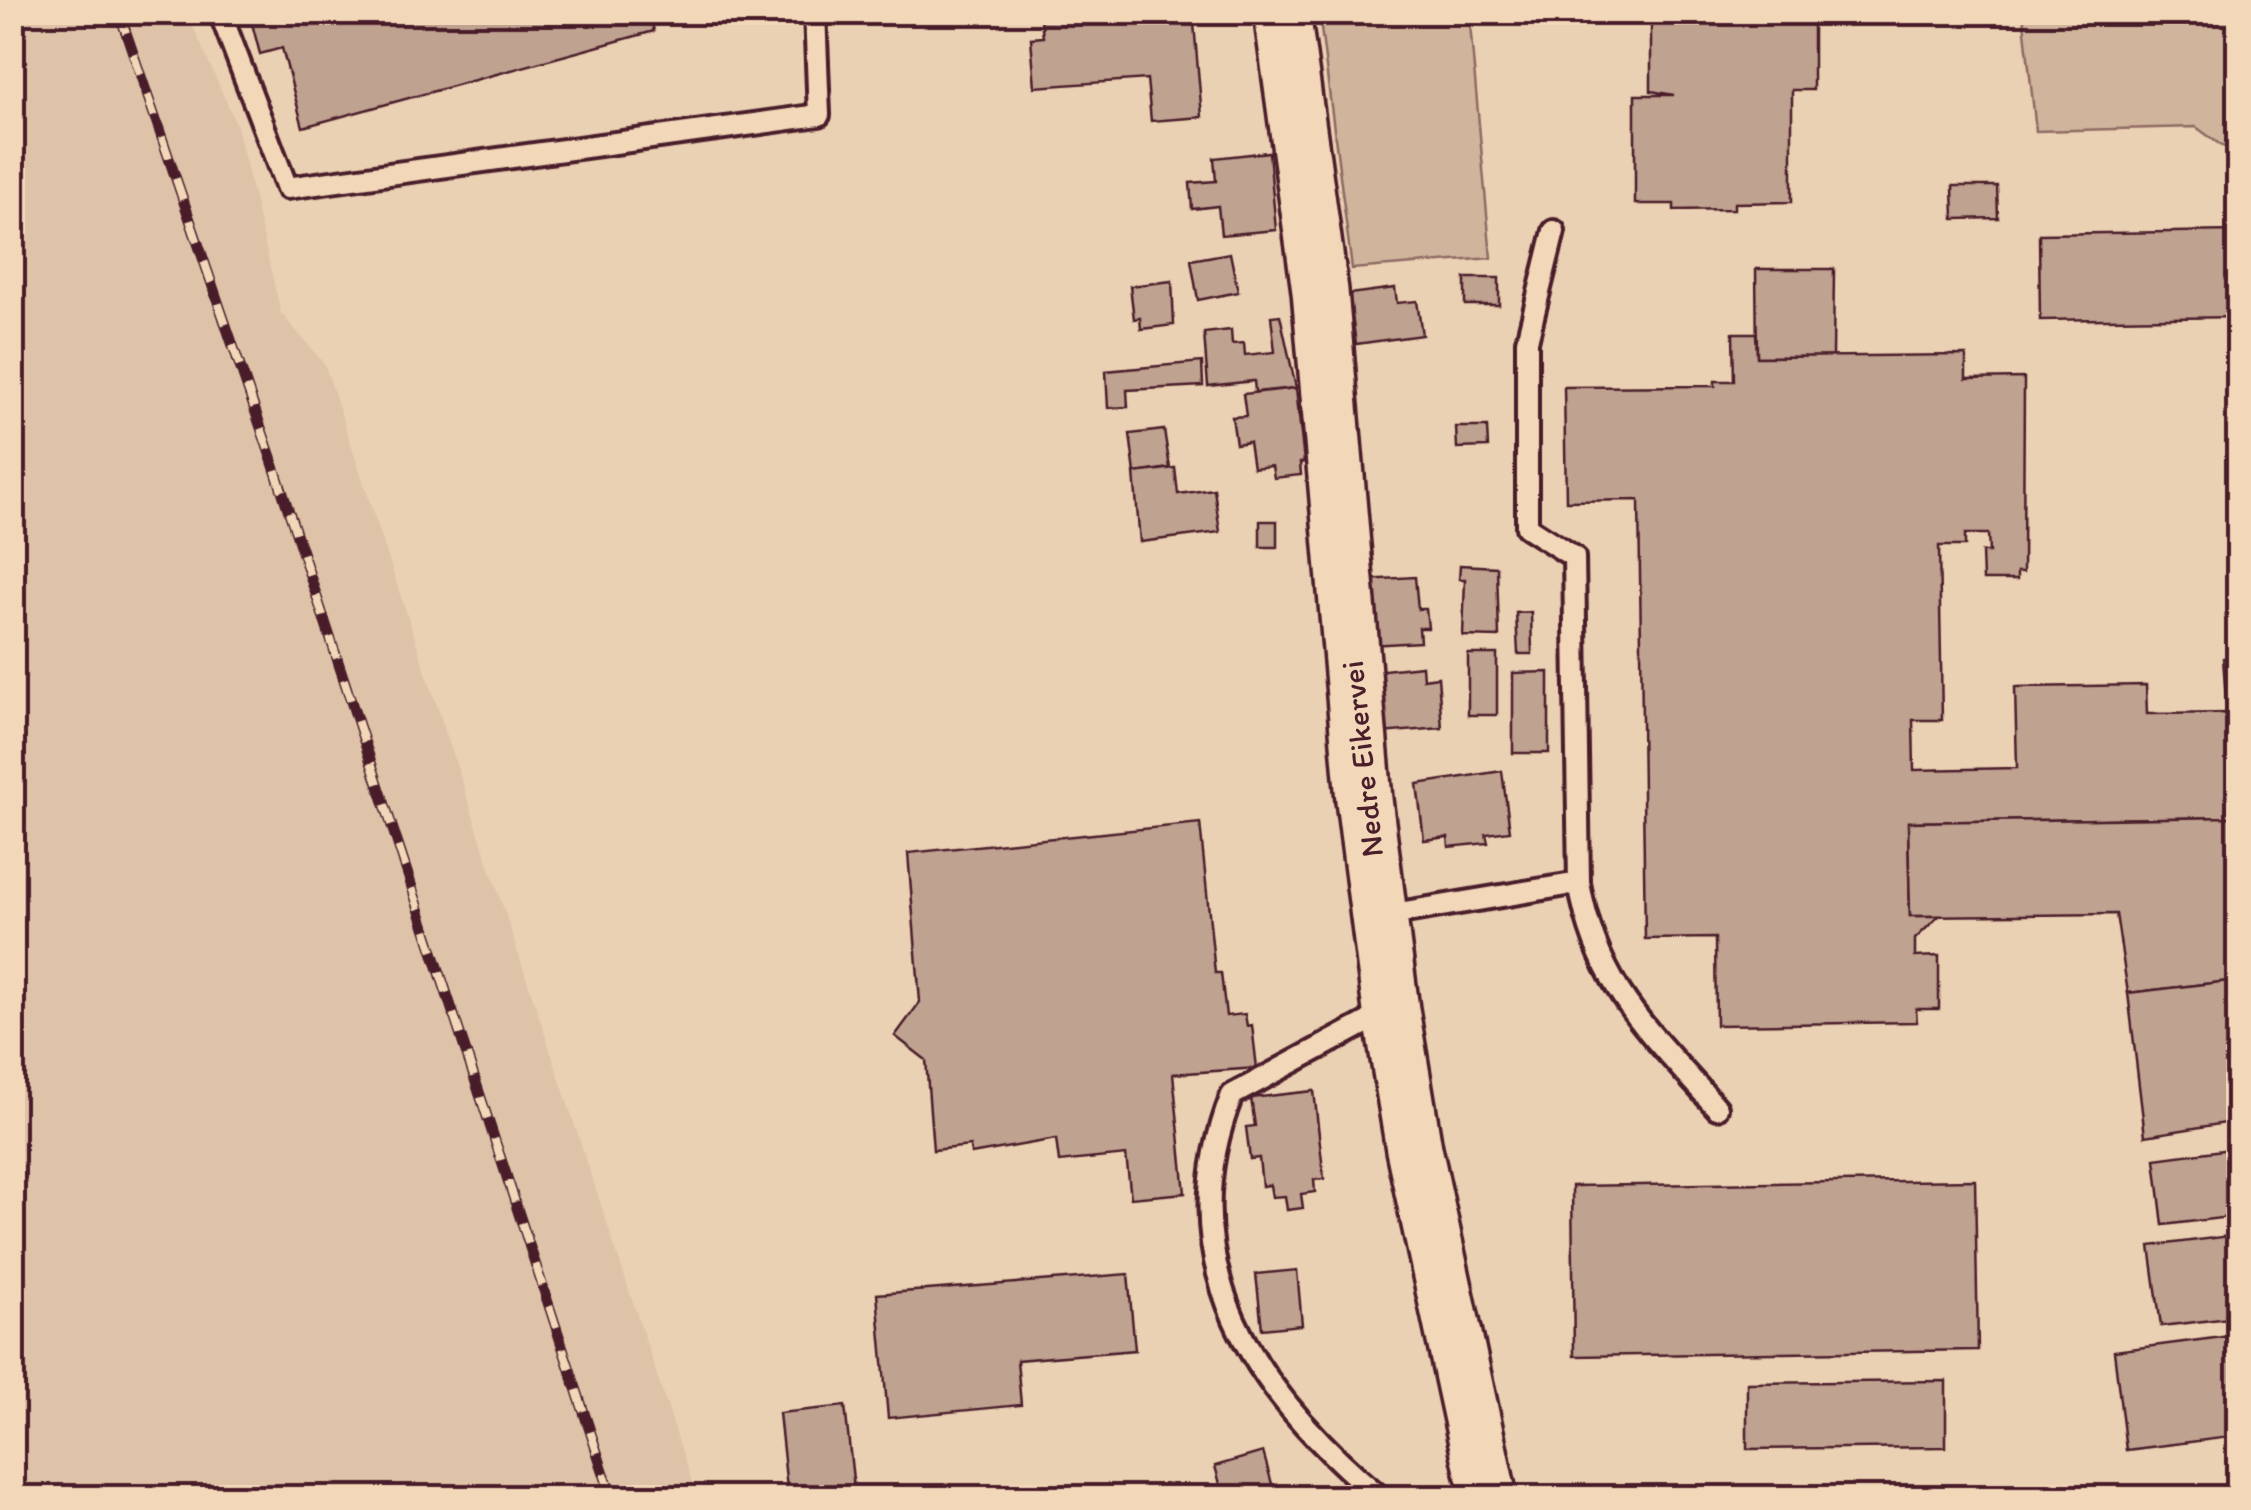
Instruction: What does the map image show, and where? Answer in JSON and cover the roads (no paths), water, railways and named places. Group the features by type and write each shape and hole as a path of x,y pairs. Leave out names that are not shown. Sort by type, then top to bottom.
{"main road":[{"name":"Nedre Eikervei","path":"1282,12 1320,291 1364,800 1391,1010 1414,1150 1490,1498"}],"lane":[{"path":"220,12 288,188 819,115 815,12"},
{"path":"1554,231 1527,340 1527,527 1574,557 1578,883 1599,962 1621,1000 1717,1108"},
{"path":"1378,916 1578,883"},
{"path":"1381,1498 1333,1458 1272,1389 1218,1284 1208,1213 1215,1138 1232,1095 1391,1010"}],"railway":[{"path":"119,12 272,460 612,1498"}]}
